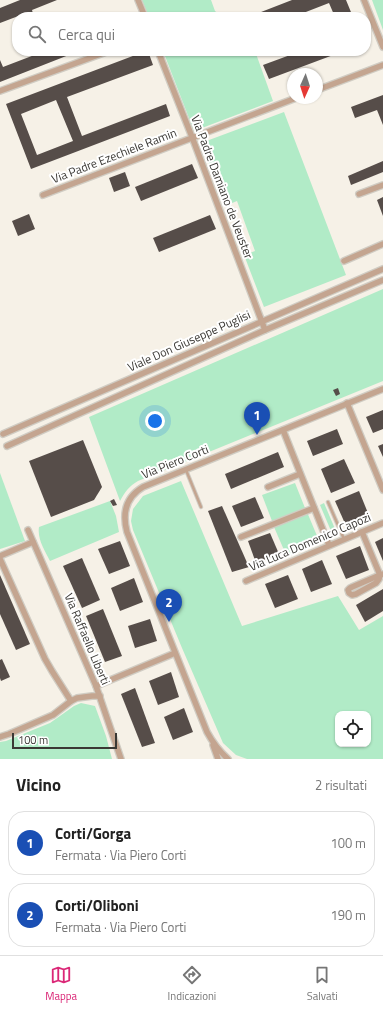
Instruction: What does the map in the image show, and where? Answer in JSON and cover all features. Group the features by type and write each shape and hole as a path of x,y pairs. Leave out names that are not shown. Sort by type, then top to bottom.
{"street":[{"path":"138,0 143,12"},
{"path":"364,0 369,12"},
{"path":"371,17 383,47"},
{"path":"0,91 95,56"},
{"name":"Via Padre Damiano de Veuster","path":"160,56 265,330"},
{"path":"323,88 383,65"},
{"name":"Via Padre Ezechiele Ramin","path":"43,195 287,101"},
{"path":"359,194 383,185"},
{"path":"344,261 383,244"},
{"name":"Viale Don Giuseppe Puglisi","path":"3,434 383,268"},
{"name":"Viale Don Giuseppe Puglisi","path":"7,446 265,330 383,280"},
{"name":"Via Piero Corti","path":"228,759 212,740 203,723 127,532 125,522 126,508 136,491 147,485 383,389"},
{"path":"347,404 383,490"},
{"path":"67,407 72,417"},
{"path":"283,430 329,546"},
{"path":"268,487 300,474"},
{"path":"241,537 314,508"},
{"name":"Via Luca Domenico Capozi","path":"246,581 383,523"},
{"name":"Via Raffaello Liberti","path":"28,530 96,686 121,759"},
{"path":"362,532 381,574 376,583 356,594 352,595 349,593 348,590 350,588 381,574"},
{"path":"0,556 32,542"},
{"path":"0,560 45,659 71,701"},
{"path":"96,686 175,653"},
{"path":"0,736 9,734 53,715 77,698 84,696 100,696"},
{"name":"Via Piero Corti","path":"212,740 213,748 218,759"}],"lane":[{"path":"186,470 201,507"},
{"path":"328,502 344,540"}],"green space":[{"path":"142,0 211,0 216,12 147,12"},
{"path":"372,0 383,0 383,30"},
{"path":"165,56 257,56 273,101 194,131"},
{"path":"284,112 346,275 264,307 244,255 255,251 237,201 225,206 201,143"},
{"path":"383,289 383,381 138,481 132,485 120,501 89,417"},
{"path":"0,473 25,541 0,549"},
{"path":"181,481 242,626 338,596 359,630 383,616 383,759 247,759 236,755 223,743 133,530 131,521 133,509 143,496"},
{"path":"295,483 305,508 272,521 262,495"},
{"path":"110,501 116,516 119,532 50,561 40,540 39,527"},
{"path":"324,503 338,536 334,538 320,505"},
{"path":"307,512 320,543 287,557 274,527"},
{"path":"81,703 95,706 106,736 112,759 0,759 0,742 50,723 74,706"}],"building":[{"path":"20,0 57,0 32,10 33,12 12,12 12,18 0,23 0,8"},
{"path":"292,0 346,0 351,12 333,12 329,3 306,12 261,12"},
{"path":"32,56 66,56 0,82 0,60 3,67"},
{"path":"133,56 150,56 153,65 67,97 82,136 166,104 170,116 31,169 6,104","holes":["56,100 73,141 37,155 21,114"]},
{"path":"287,56 331,56 298,68 287,68 287,72 269,79 263,65"},
{"path":"383,95 383,125 377,110 355,118 351,107"},
{"path":"383,161 383,172 351,185 348,176"},
{"path":"192,164 198,178 141,201 135,187"},
{"path":"125,172 130,186 114,192 109,178"},
{"path":"383,197 383,216 377,200"},
{"path":"29,214 35,229 18,236 12,221"},
{"path":"210,215 216,229 159,252 153,238"},
{"path":"338,388 340,394 336,396 333,390"},
{"path":"383,410 383,429 373,433 366,417"},
{"path":"337,429 343,444 313,456 307,441"},
{"path":"83,440 102,487 94,500 51,517 29,461"},
{"path":"383,444 383,457 378,446"},
{"path":"278,452 284,467 231,489 225,474"},
{"path":"344,459 355,483 331,493 321,469"},
{"path":"359,491 370,518 347,528 335,501"},
{"path":"255,497 264,518 241,527 232,506"},
{"path":"114,499 117,505 113,506 110,501"},
{"path":"222,506 249,567 232,572 208,511"},
{"path":"270,533 279,554 256,563 248,541"},
{"path":"383,538 383,561 375,542"},
{"path":"120,541 130,566 109,574 98,549"},
{"path":"360,546 369,570 346,579 336,556"},
{"path":"82,558 100,600 82,608 63,566"},
{"path":"322,560 332,584 311,592 302,569"},
{"path":"0,575 30,644 16,650 0,614"},
{"path":"288,575 298,599 275,608 265,584"},
{"path":"134,578 143,602 120,611 111,588"},
{"path":"383,589 383,611 365,622 356,605"},
{"path":"103,609 122,656 105,662 86,616"},
{"path":"150,619 157,641 135,648 128,626"},
{"path":"2,659 10,677 1,681 0,660"},
{"path":"171,672 179,697 158,705 149,681"},
{"path":"135,688 155,743 142,747 121,694"},
{"path":"184,708 193,732 173,740 164,717"}],"place":[{"name":"Corti/Gorga","path":"257,435"},
{"name":"Corti/Oliboni","path":"169,622"}]}
